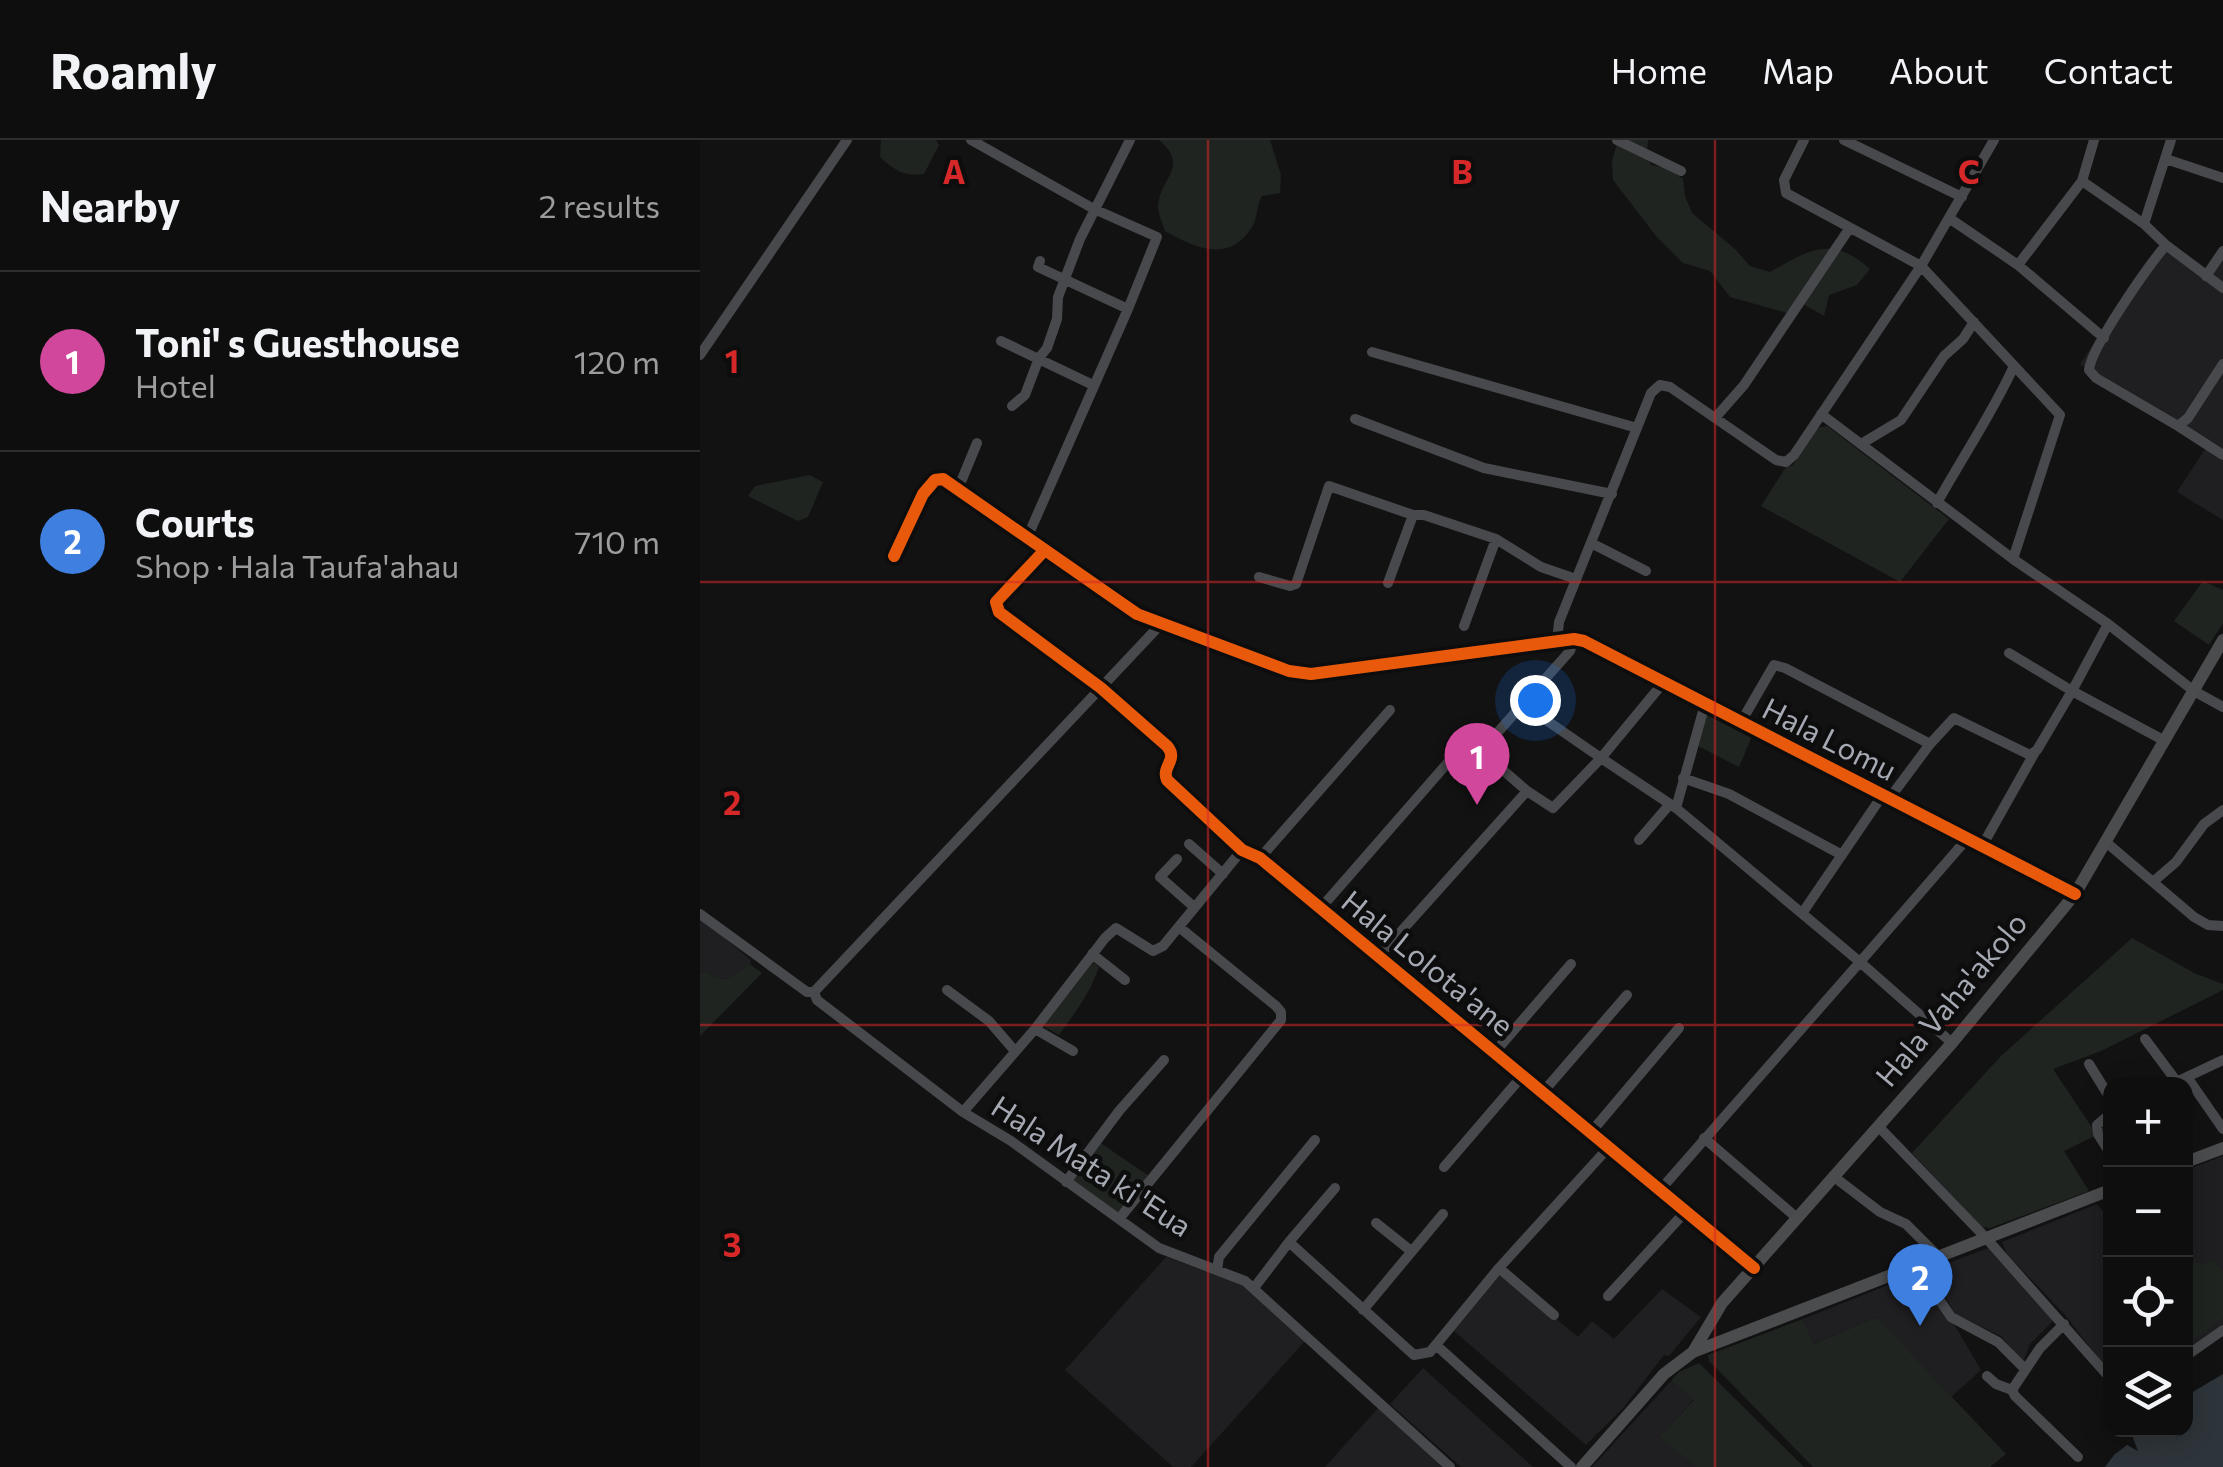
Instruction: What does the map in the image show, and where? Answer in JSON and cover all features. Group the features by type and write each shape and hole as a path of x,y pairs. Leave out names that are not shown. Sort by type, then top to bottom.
{"main road":[{"name":"Hala Vaha'akolo","path":"1693,1352 1714,1315 2075,894 2223,640"},
{"path":"2193,1159 2223,1148"},
{"path":"1582,1467 1664,1374 1693,1352 2103,1193"},
{"path":"1714,1315 1716,1343"}],"street":[{"path":"700,355 847,140"},
{"path":"972,140 1094,209 1157,237 1027,538"},
{"path":"1012,406 1025,395 1052,336 1058,297 1094,209 1130,140"},
{"path":"1617,140 1681,171"},
{"path":"1804,140 1783,188 1786,193 1921,266 2060,414 2012,559"},
{"path":"1844,140 1962,197"},
{"path":"1557,641 1559,622 1651,393 1660,384 1670,386 1776,460 1786,462 1921,266 1994,140"},
{"path":"2018,265 2082,180 2094,140"},
{"path":"2144,224 2172,140"},
{"path":"2166,159 2223,178"},
{"path":"2082,180 2223,288"},
{"path":"1950,218 2018,265 2104,338"},
{"path":"1715,418 1744,385 1849,229"},
{"path":"2166,245 2104,338 2089,370 2096,378 2223,455"},
{"path":"2206,276 2223,251"},
{"path":"1040,260 1038,267 1128,309"},
{"path":"1861,444 1901,420 1944,356 1974,322"},
{"path":"1001,341 1093,386"},
{"path":"1372,352 1637,428"},
{"path":"2178,426 2188,418 2223,364"},
{"path":"1937,503 1964,453 1994,411 2014,366"},
{"path":"1821,414 2012,559 2108,624 2194,691 2223,706"},
{"path":"1355,419 1484,468 1612,494"},
{"path":"958,489 977,443"},
{"path":"894,556 923,494 935,480 943,479 1137,614 1289,671 1311,674 1574,639 1570,652 1481,750"},
{"path":"1259,577 1290,586 1296,584 1329,486 1413,516 1424,515 1496,539 1540,567 1576,579"},
{"path":"1388,583 1413,516"},
{"path":"1464,626 1496,539"},
{"path":"1591,543 1646,571"},
{"path":"1043,552 996,602 999,612 1101,688"},
{"path":"814,992 1161,624"},
{"path":"1981,848 2108,624"},
{"name":"Hala Lomu","path":"1574,639 2075,894"},
{"path":"2009,653 2165,741"},
{"path":"1741,722 1774,666 1930,744"},
{"path":"1320,909 1458,752 1470,746 1481,750 1527,792 1553,808 1664,683"},
{"name":"Hala Lolota'ane","path":"1101,688 1172,752 1167,780 1242,850 1260,858 1754,1268"},
{"path":"1523,704 1673,806 1804,912 1952,1042"},
{"path":"1640,840 1673,806 1705,704"},
{"path":"1260,858 1390,710"},
{"path":"1804,912 1842,854 1954,718 2026,754 2035,752"},
{"path":"1684,778 1729,794 1842,854"},
{"path":"1380,956 1527,792"},
{"path":"2154,881 2176,862 2204,824 2223,810"},
{"path":"1661,1189 1966,840"},
{"path":"2107,843 2201,922 2223,926"},
{"path":"1189,844 1223,874"},
{"path":"963,1112 1116,928 1154,951 1163,946 1242,850"},
{"path":"1177,859 1160,877 1194,906"},
{"name":"Hala Mata ki 'Eua","path":"700,914 807,992 814,992 817,1000 963,1112 1011,1141 1170,1254 1254,1288 1450,1467"},
{"path":"1119,1219 1281,1020 1276,1006 1179,927"},
{"path":"1092,954 1125,980"},
{"path":"1496,1052 1571,964"},
{"path":"948,990 989,1021 1014,1050"},
{"path":"1544,1092 1627,995"},
{"path":"1592,1131 1679,1028"},
{"path":"1034,1030 1074,1052"},
{"path":"2144,1039 2176,1077"},
{"path":"1066,1182 1119,1111 1164,1060"},
{"path":"2187,1077 2223,1060"},
{"path":"2089,1064 2103,1087"},
{"path":"1444,1167 1523,1075"},
{"path":"2193,1096 2223,1129"},
{"path":"2103,1120 2097,1126 2103,1142"},
{"path":"1878,1126 1986,1238 2103,1370"},
{"path":"1704,1138 1797,1218"},
{"path":"1217,1270 1220,1257 1315,1140"},
{"path":"1289,1242 1414,1355 1430,1352 1609,1147"},
{"path":"1833,1176 1880,1212 1906,1224 1931,1259 1937,1296 1950,1317 1998,1342 2024,1369"},
{"path":"1254,1288 1335,1188"},
{"path":"1608,1296 1686,1210"},
{"path":"1364,1310 1443,1214"},
{"path":"1376,1223 1412,1250"},
{"path":"1500,1268 1554,1315"},
{"path":"2064,1324 2040,1348 2012,1390 2078,1457"},
{"path":"2193,1351 2223,1330"},
{"path":"1436,1345 1572,1467"},
{"path":"1987,1376 2012,1390"}],"shaded area":[{"path":"881,140 936,140 939,145 924,174 911,174 895,169 880,157"},
{"path":"1159,140 1270,140 1281,175 1280,193 1262,196 1252,227 1233,246 1211,249 1188,243 1165,231 1160,216 1160,197 1173,165 1168,149"},
{"path":"1618,140 1648,140 1651,165 1667,168 1683,179 1692,213 1750,266 1770,272 1809,252 1832,249 1856,258 1870,269 1857,285 1829,295 1824,316 1803,304 1794,315 1730,297 1710,271 1683,263 1656,236 1613,180 1612,161"},
{"path":"2164,239 2212,272 2223,256 2223,452 2080,364"},
{"path":"1827,426 1949,519 1900,582 1761,506 1816,428"},
{"path":"2205,449 2223,461 2223,520 2177,492"},
{"path":"810,475 823,482 808,517 798,521 748,496 755,486"},
{"path":"2203,581 2223,590 2223,623 2209,645 2174,621"},
{"path":"1706,708 1754,731 1739,767 1694,744"},
{"path":"700,918 751,960 750,964 726,979 707,971 700,974"},
{"path":"2132,938 2194,973 2223,984 2223,990 2101,1051 2053,1069 2097,1135 2064,1151 2089,1191 1990,1228 1982,1227 1912,1153 2001,1056"},
{"path":"1092,961 1099,967 1095,976 1059,1035 1043,1026"},
{"path":"750,964 762,973 700,1036 700,974 707,971 726,979"},
{"path":"1099,1142 1149,1176 1121,1211 1116,1212 1073,1182 1072,1178"},
{"path":"2223,1156 2223,1324 2193,1345 2193,1257 2193,1167"},
{"path":"2097,1204 2103,1211 2103,1364 2065,1315 2007,1254 2002,1242"},
{"path":"1991,1247 2054,1315 2030,1344 2023,1362 2001,1336 1955,1314 1930,1270"},
{"path":"1166,1257 1241,1284 1305,1341 1191,1467 1173,1467 1065,1370"},
{"path":"2213,1260 2223,1271 2223,1318 2193,1340 2193,1261 2204,1265"},
{"path":"1923,1271 1981,1370 1950,1398 1876,1317 1814,1344 1803,1319"},
{"path":"1499,1276 1505,1276 1578,1337 1592,1321 1614,1339 1662,1289 1701,1317 1586,1445 1454,1331"},
{"path":"1876,1317 2006,1454 1990,1467 1813,1467 1709,1361 1708,1355 1803,1319 1814,1344"},
{"path":"1699,1363 1804,1467 1696,1467 1660,1437 1694,1400 1671,1381 1679,1372"},
{"path":"1423,1368 1533,1467 1461,1467 1390,1404"},
{"path":"2223,1374 2223,1467 2105,1467 2127,1445 2138,1451 2133,1437 2193,1437 2193,1392"},
{"path":"1671,1381 1694,1399 1661,1437 1696,1467 1592,1467"},
{"path":"1379,1407 1446,1467 1325,1467"}],"cycle path":[{"path":"894,556 923,494 935,480 943,479 1137,614 1289,671 1311,674 1574,639 1584,641 2075,894"},
{"path":"1043,552 996,602 999,612 1101,688 1167,746 1171,755 1167,780 1242,850 1260,858 1754,1268"}],"place":[{"name":"Toni' s Guesthouse","path":"1477,805"},
{"name":"Courts","path":"1920,1326"}]}
